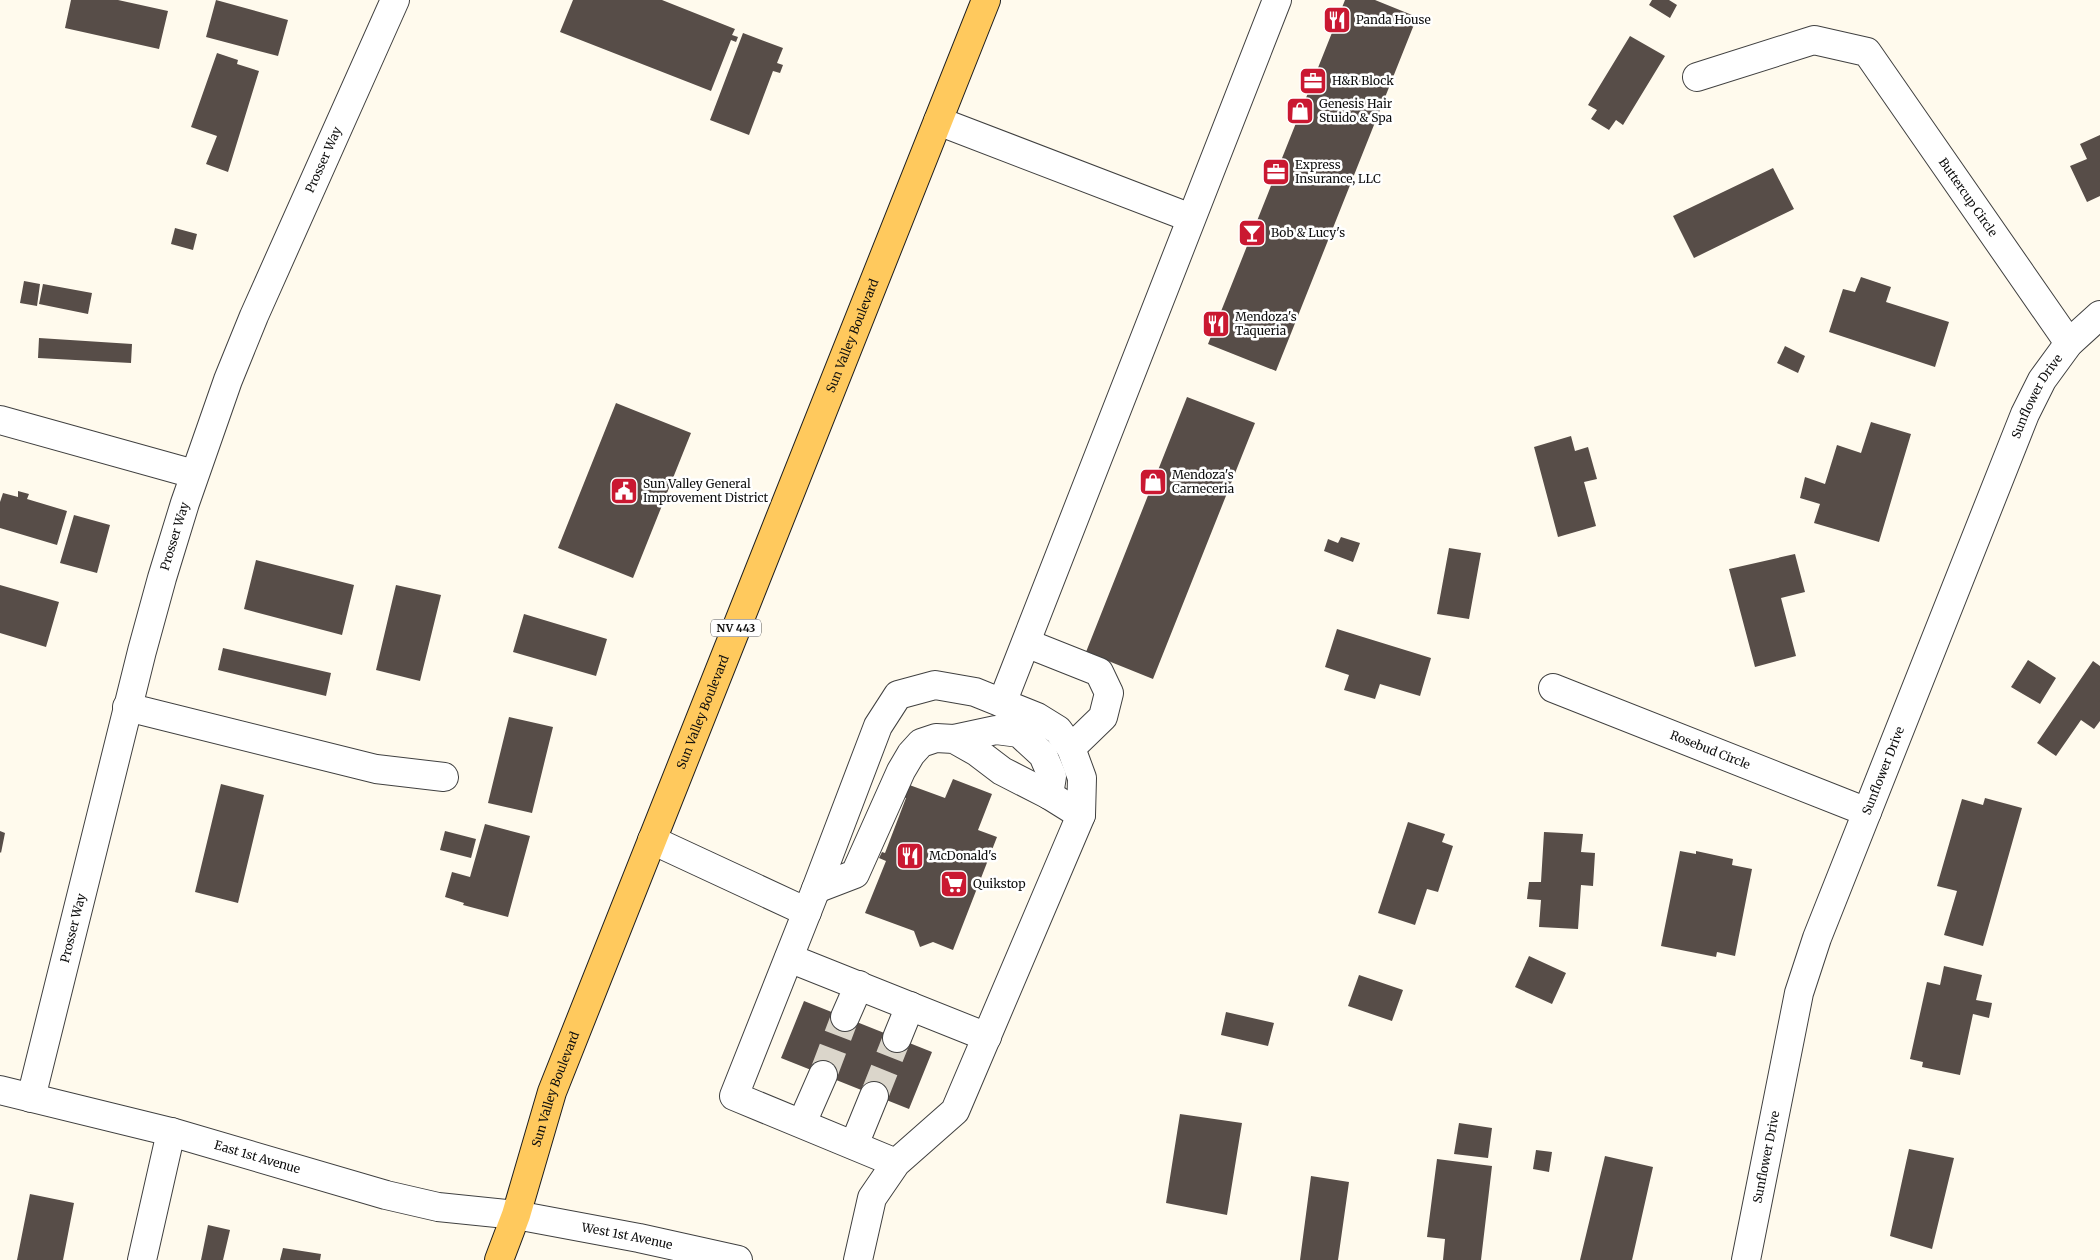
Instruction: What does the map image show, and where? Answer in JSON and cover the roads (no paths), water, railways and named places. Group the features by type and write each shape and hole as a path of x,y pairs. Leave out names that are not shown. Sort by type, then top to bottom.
{"main road":[{"name":"Sun Valley Boulevard","path":"499,1260 516,1215 552,1092 986,0"}],"street":[{"name":"Prosser Way","path":"31,1098 127,707 162,578 194,474 254,316 395,0"},
{"path":"1002,703 1277,0"},
{"name":"Buttercup Circle","path":"1697,77 1814,40 1867,52 2069,343"},
{"path":"938,120 1191,218"},
{"name":"Sunflower Drive","path":"1746,1260 1799,993 1817,938 2025,414 2042,380 2069,343 2100,315"},
{"path":"0,420 194,474"},
{"path":"1026,642 1098,672 1109,693 1103,717 1071,748"},
{"path":"858,1260 872,1198 896,1163 955,1111 1081,815 1082,778 1071,748 1058,730 1036,717 974,692 935,685 898,695 878,726 812,900 734,1096 896,1163"},
{"name":"Rosebud Circle","path":"1553,688 1867,812"},
{"path":"127,707 376,769 444,777"},
{"path":"812,900 854,874 901,771 911,754 921,743 936,738 954,739 996,730 1019,733 1043,755 1052,776 1049,795"},
{"path":"954,739 977,752 1002,771 1049,795 1081,815"},
{"path":"652,840 812,900"},
{"path":"789,958 987,1037"},
{"path":"845,1018 859,985"},
{"path":"897,1038 910,1006"},
{"path":"802,1124 823,1075"},
{"name":"East 1st Avenue","path":"0,1090 171,1132 386,1195 438,1206 516,1215"},
{"path":"854,1145 874,1096"},
{"path":"142,1260 171,1132"},
{"name":"West 1st Avenue","path":"516,1215 639,1238 738,1260"}],"tunnel":[{"path":"823,1075 845,1017"},
{"path":"874,1096 897,1038"}],"place":[{"name":"Panda House","path":"1337,20"},
{"name":"H&R Block","path":"1313,81"},
{"name":"Genesis Hair Stuido & Spa","path":"1300,111"},
{"name":"Express Insurance, LLC","path":"1276,172"},
{"name":"Bob & Lucy's","path":"1252,233"},
{"name":"Mendoza's Taqueria","path":"1216,324"},
{"name":"Mendoza's Carneceria","path":"1153,482"},
{"name":"Sun Valley General Improvement District","path":"624,491"},
{"name":"McDonald's","path":"910,856"},
{"name":"Quikstop","path":"954,884"}]}
